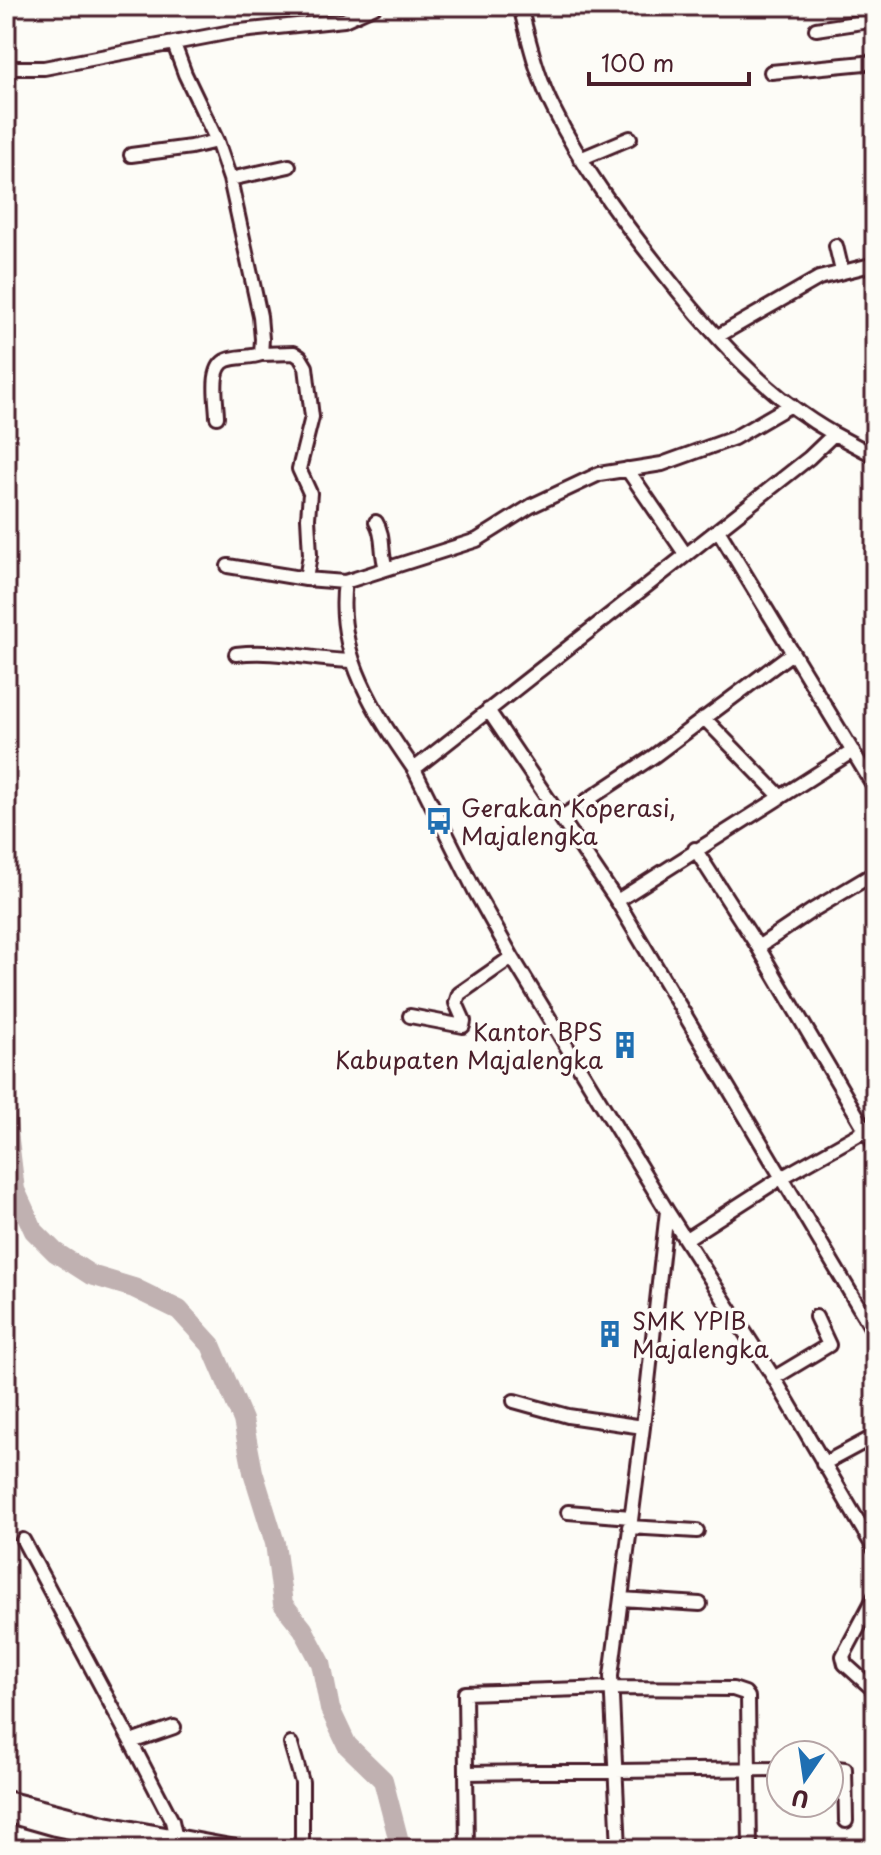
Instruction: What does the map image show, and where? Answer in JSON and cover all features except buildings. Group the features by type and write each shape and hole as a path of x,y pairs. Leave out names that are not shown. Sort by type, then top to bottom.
{"main road":[{"path":"6,1800 100,1824 236,1849"},
{"path":"6,1813 55,1827 160,1849"}],"street":[{"path":"520,6 537,71 580,159 676,289 747,366 791,405 834,434 875,456"},
{"path":"6,68 44,68 237,32 344,20 372,7"},
{"path":"816,29 875,20"},
{"path":"174,44 189,85 217,141 230,179 260,316 261,354"},
{"path":"771,72 875,62"},
{"path":"580,159 630,138"},
{"path":"131,155 217,141"},
{"path":"230,179 289,166"},
{"path":"836,246 842,271"},
{"path":"718,336 819,278 875,264"},
{"path":"217,417 216,376 226,360 261,354 294,353 300,357 306,367 312,417 299,469 310,493 310,555 306,579"},
{"path":"228,566 345,582 477,540 531,506 599,474 662,464 716,445 791,405"},
{"path":"414,769 798,467 834,434"},
{"path":"627,469 686,555"},
{"path":"376,522 383,536 381,555 386,568"},
{"path":"718,530 875,788"},
{"path":"345,582 343,617 351,661 388,732 414,769 512,957 667,1211 774,1378 875,1550"},
{"path":"236,654 282,652 351,661"},
{"path":"562,817 654,756 792,653"},
{"path":"488,710 617,901 875,1334"},
{"path":"704,718 781,797"},
{"path":"617,901 853,751"},
{"path":"695,849 870,1127 875,1146"},
{"path":"758,947 875,873"},
{"path":"410,1016 463,1026 463,1017 456,1003 459,994 512,957"},
{"path":"686,1239 781,1178 870,1127"},
{"path":"619,1849 618,1770 610,1688 667,1211"},
{"path":"774,1378 829,1345 816,1317"},
{"path":"514,1401 568,1416 643,1427"},
{"path":"823,1464 875,1436"},
{"path":"568,1512 697,1531"},
{"path":"23,1540 172,1821 176,1839"},
{"path":"875,1596 843,1656 845,1664 875,1691"},
{"path":"621,1599 700,1604"},
{"path":"467,1849 466,1692 610,1688 741,1690 748,1697 750,1849"},
{"path":"131,1742 174,1727"},
{"path":"291,1744 302,1782 302,1849"},
{"path":"466,1773 765,1769"},
{"path":"845,1769 846,1821"}],"waterway":[{"path":"6,1115 15,1190 34,1231 55,1252 91,1275 134,1288 179,1310 211,1345 243,1420 253,1472 275,1543 283,1604 303,1629 321,1663 330,1709 347,1745 383,1780 401,1849"}],"place":[{"name":"Gerakan Koperasi, Majalengka","path":"439,821"},
{"name":"Kantor BPS Kabupaten Majalengka","path":"625,1045"},
{"name":"SMK YPIB Majalengka","path":"610,1334"}]}
